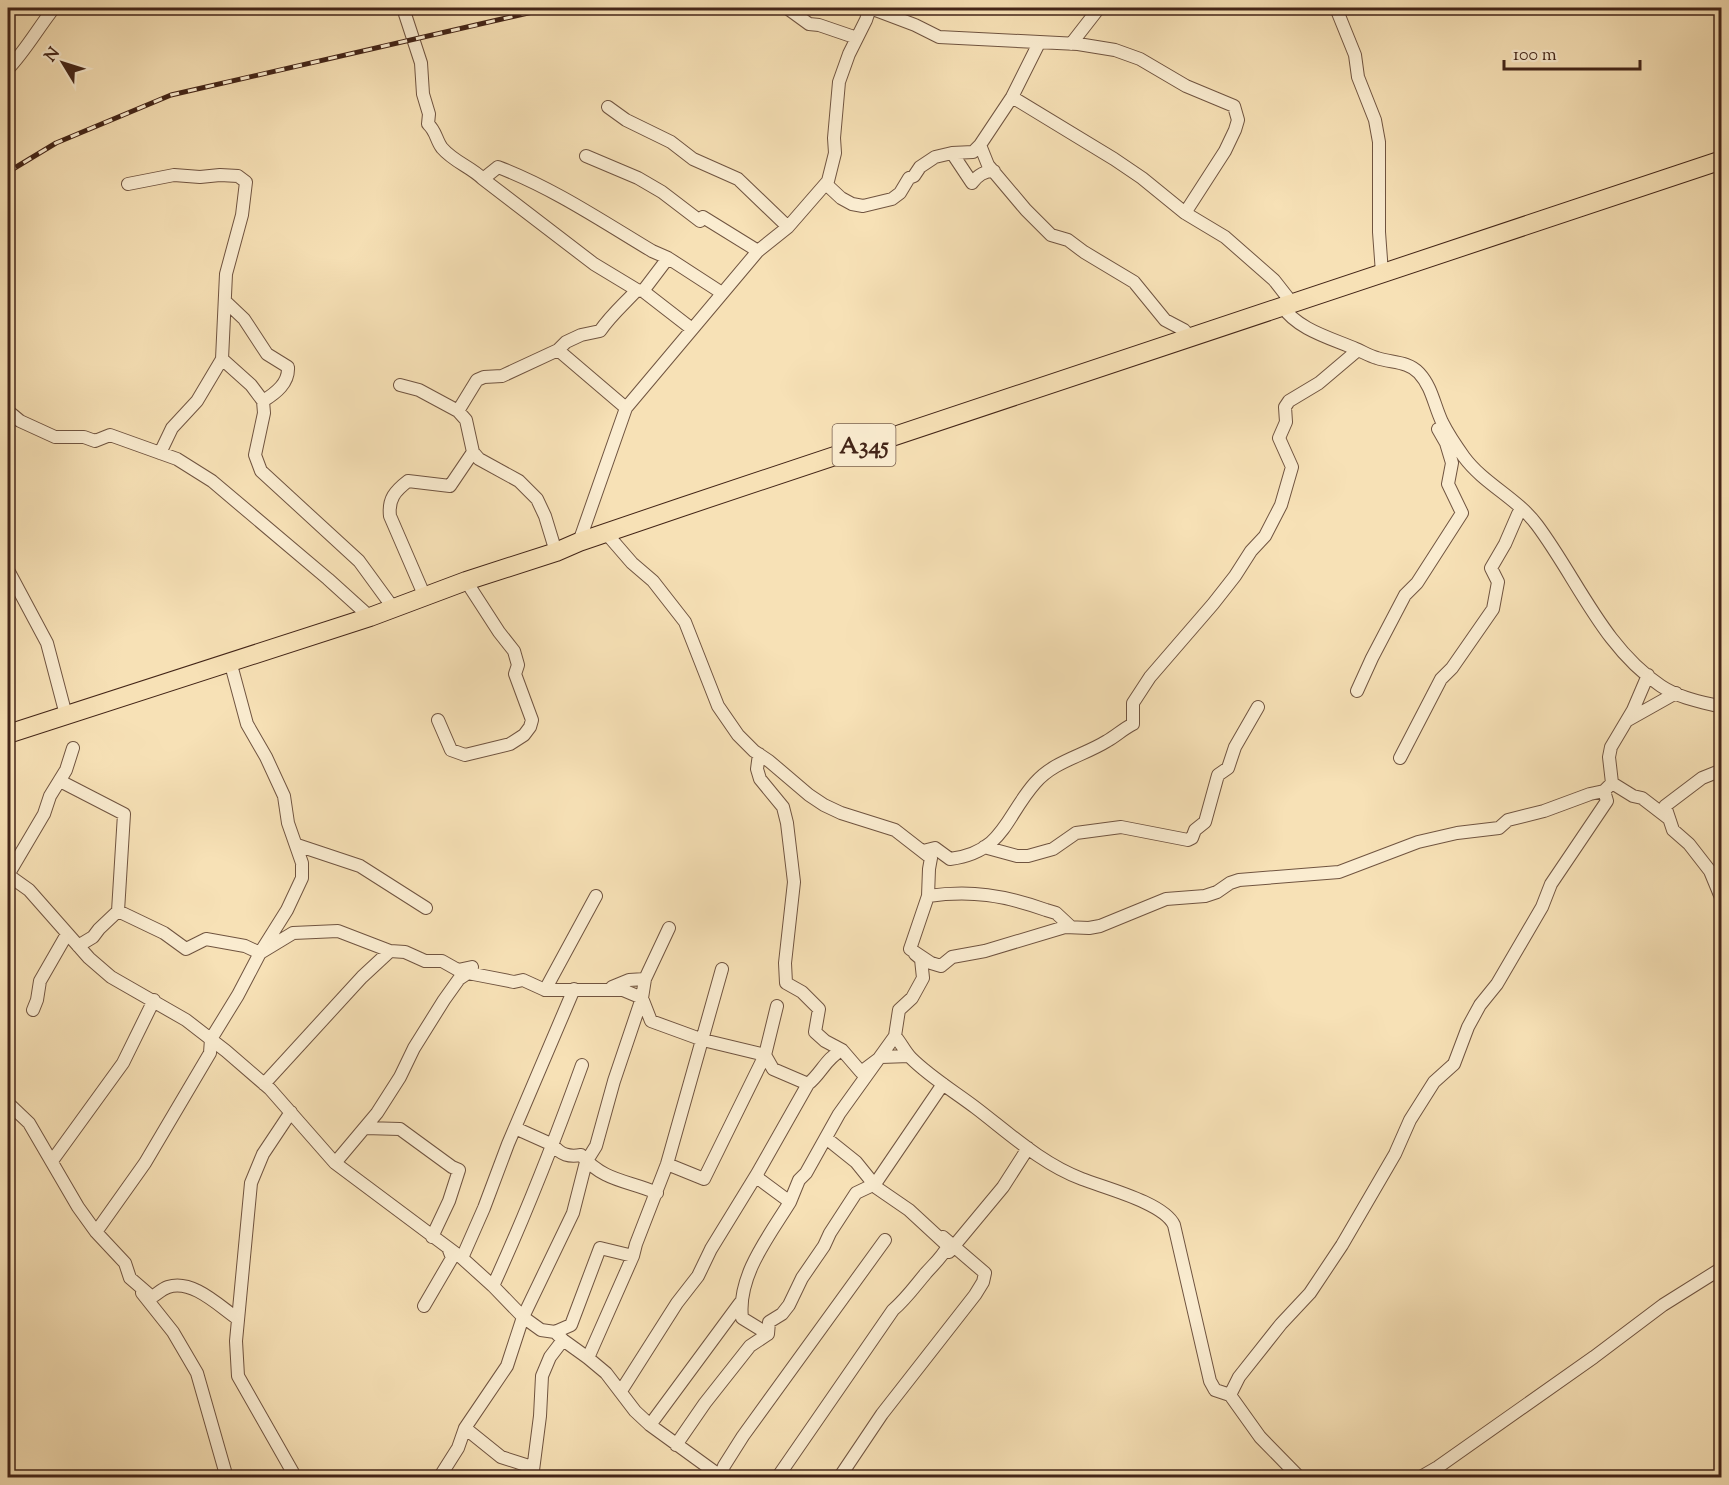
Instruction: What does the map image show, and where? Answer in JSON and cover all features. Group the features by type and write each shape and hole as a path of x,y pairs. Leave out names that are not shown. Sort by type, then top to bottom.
{"highway":[{"name":"A345","path":"8,734 394,609 466,580 556,552 789,470 1722,160"}],"street":[{"path":"8,69 28,47 39,26 54,8"},
{"path":"403,8 421,63 423,94 429,114 428,124 435,130 437,140 443,149 459,164 471,168 594,264 640,291 692,329"},
{"path":"787,8 809,24 819,25 857,38"},
{"path":"579,542 626,408 758,251 788,227 826,184 835,153 834,138 839,82 870,8 939,37 1071,44 1115,50 1140,59 1186,86 1234,106 1238,120 1235,130 1225,151 1185,213"},
{"path":"1071,44 1099,8"},
{"path":"1336,8 1355,55 1358,77 1368,98 1377,131 1382,273"},
{"path":"826,184 841,198 852,204 863,206 892,199 900,193 909,178 914,176 920,167 935,157 973,152 1012,97 1039,43"},
{"path":"1012,97 1114,159 1142,178 1185,213 1225,237 1274,280 1287,305 1288,315 1298,322 1378,359 1408,365 1417,370 1427,382 1443,422 1464,457 1483,477 1502,491 1536,523 1600,626 1629,659 1662,687 1701,702 1722,707"},
{"path":"608,107 626,120 671,142 693,159 738,179 788,227"},
{"path":"980,145 988,165 1026,210 1051,235 1068,240 1134,282 1165,320 1184,330 1191,338"},
{"path":"952,153 972,183 976,177 986,171 994,171"},
{"path":"586,156 638,178 662,192 700,221 703,217 758,251"},
{"path":"483,179 498,167 528,179 668,258 722,293"},
{"path":"128,184 174,175 238,176 246,182 242,215 226,274 222,359 197,401 172,428 160,453"},
{"path":"458,411 477,380 484,377 502,376 558,350 574,338 588,332 600,331 610,316 640,291 668,258"},
{"path":"225,301 244,319 267,354 288,367 288,375 284,383 264,401"},
{"path":"1333,340 1340,366"},
{"path":"558,350 626,408"},
{"path":"923,851 935,848 950,859 961,858 984,847 1001,834 1036,782 1057,765 1107,741 1119,730 1133,724 1133,703 1150,677 1235,576 1251,551 1265,536 1281,505 1292,467 1279,438 1286,422 1285,406 1289,401 1304,394 1358,350"},
{"path":"222,359 251,385 264,401 264,413 255,455 261,471 359,561 394,609"},
{"path":"399,385 419,390 458,411 466,420 473,452 487,465 519,481 537,499 556,552"},
{"path":"1357,691 1405,595 1417,583 1462,513 1448,484 1452,463 1446,443 1434,422 1436,404"},
{"path":"8,411 20,420 56,437 84,437 96,441 110,435 177,459 212,481 370,617"},
{"path":"425,597 390,516 391,498 408,481 450,486 473,452"},
{"path":"1400,758 1441,679 1452,668 1493,609 1498,582 1491,568 1522,510"},
{"path":"606,533 632,563 653,581 685,622 718,706 738,735 824,805 841,813 895,830 931,858 928,869 928,897 910,949"},
{"path":"8,570 47,643 66,715"},
{"path":"438,720 451,750 465,755 510,744 524,735 531,727 532,720 515,674 518,665 514,651 498,632 466,580"},
{"path":"96,1232 146,1162 210,1053 211,1039 238,995 302,878 302,863 288,823 284,796 266,757 247,724 230,661"},
{"path":"1230,1395 1239,1377 1281,1324 1310,1293 1342,1245 1395,1154 1410,1120 1434,1082 1454,1064 1468,1027 1480,1005 1497,984 1542,907 1551,884 1607,801 1611,747 1627,721 1648,675"},
{"path":"1627,721 1676,693"},
{"path":"984,847 1017,856 1028,856 1053,849 1076,833 1121,827 1188,840 1192,838 1195,830 1205,822 1218,775 1228,768 1235,747 1258,707"},
{"path":"73,748 66,770 50,796 44,814 8,875 36,897 78,946 111,977 154,1000 211,1039 264,1084 334,1163 462,1258 523,1317 541,1330 559,1336 606,1372 635,1411 650,1425 721,1477 743,1436 885,1240"},
{"path":"759,754 760,779 783,807 794,882 784,963 786,983 802,992 819,1009 815,1032 825,1041 842,1050 861,1072 881,1057 909,1056"},
{"path":"1667,812 1702,778 1722,770"},
{"path":"60,781 124,814 118,911 93,937 78,946"},
{"path":"910,949 931,963 940,966 952,957 985,951 1071,927 1100,926 1166,899 1205,896 1239,880 1339,872 1355,868 1418,842 1457,833 1499,828 1508,820 1544,811 1608,787 1642,798 1667,812 1673,830 1689,844 1710,871 1722,900"},
{"path":"297,845 360,866 426,908"},
{"path":"928,897 955,892 983,893 1046,910 1056,914 1071,927"},
{"path":"545,990 596,897"},
{"path":"118,911 164,933 186,949 206,939 245,946 260,953"},
{"path":"439,1478 458,1448 465,1428 507,1366 523,1317 573,1213 586,1162 596,1146 614,1081 642,998 645,979 669,928"},
{"path":"260,953 293,933 338,931 390,951 405,952 425,961 442,961 458,970 477,966 523,980 545,990 622,990 642,998 651,1021 703,1040 765,1055 773,1069 808,1084"},
{"path":"33,1010 40,981 67,934"},
{"path":"650,1425 740,1303 752,1264 790,1202 799,1180 806,1173 840,1114 896,1036 899,1010 912,998 923,978 921,959 910,949"},
{"path":"264,1084 362,977 390,951"},
{"path":"588,1358 633,1256 667,1164 722,969"},
{"path":"334,1163 365,1128 388,1096 458,970"},
{"path":"414,1048 459,979 468,973 514,982 523,980"},
{"path":"599,991 629,980 645,979"},
{"path":"462,1258 574,989"},
{"path":"52,1161 123,1063 154,1000"},
{"path":"667,1164 704,1179 765,1055 777,1006"},
{"path":"896,1036 909,1056 943,1084 1056,1167 1083,1180 1109,1187 1168,1215 1174,1225 1210,1381 1215,1390 1230,1395 1260,1437 1300,1478"},
{"path":"621,1391 677,1303 698,1276 711,1249 808,1084 834,1054 842,1050"},
{"path":"493,1286 554,1145 582,1065"},
{"path":"768,1334 769,1322 782,1314 789,1305 802,1278 856,1193 875,1184 943,1084"},
{"path":"8,1103 28,1123 78,1207 96,1232 124,1263 130,1278 173,1332 196,1373 227,1478"},
{"path":"291,1112 263,1154 251,1183 236,1341 238,1376 296,1478"},
{"path":"365,1128 400,1129 459,1170 449,1201 432,1237"},
{"path":"515,1128 554,1145 558,1151 568,1157 580,1155 606,1176 620,1182 636,1184 657,1193"},
{"path":"826,1138 855,1162 875,1184 985,1273 982,1282 959,1317 882,1414 839,1478"},
{"path":"934,1270 1003,1187 1028,1148"},
{"path":"757,1174 759,1179 790,1202"},
{"path":"777,1478 893,1310 942,1257 948,1246 913,1215"},
{"path":"465,1428 501,1457 532,1472 540,1416 542,1376 559,1336 571,1325 600,1248 633,1256"},
{"path":"424,1306 452,1258 449,1250"},
{"path":"1419,1478 1565,1377 1663,1305 1722,1268"},
{"path":"130,1278 152,1297 166,1288 180,1285 202,1293 238,1319"},
{"path":"740,1303 742,1318 768,1334"},
{"path":"676,1445 705,1403 750,1346 768,1334"}],"railway":[{"path":"8,172 56,143 171,95 550,8"}]}
